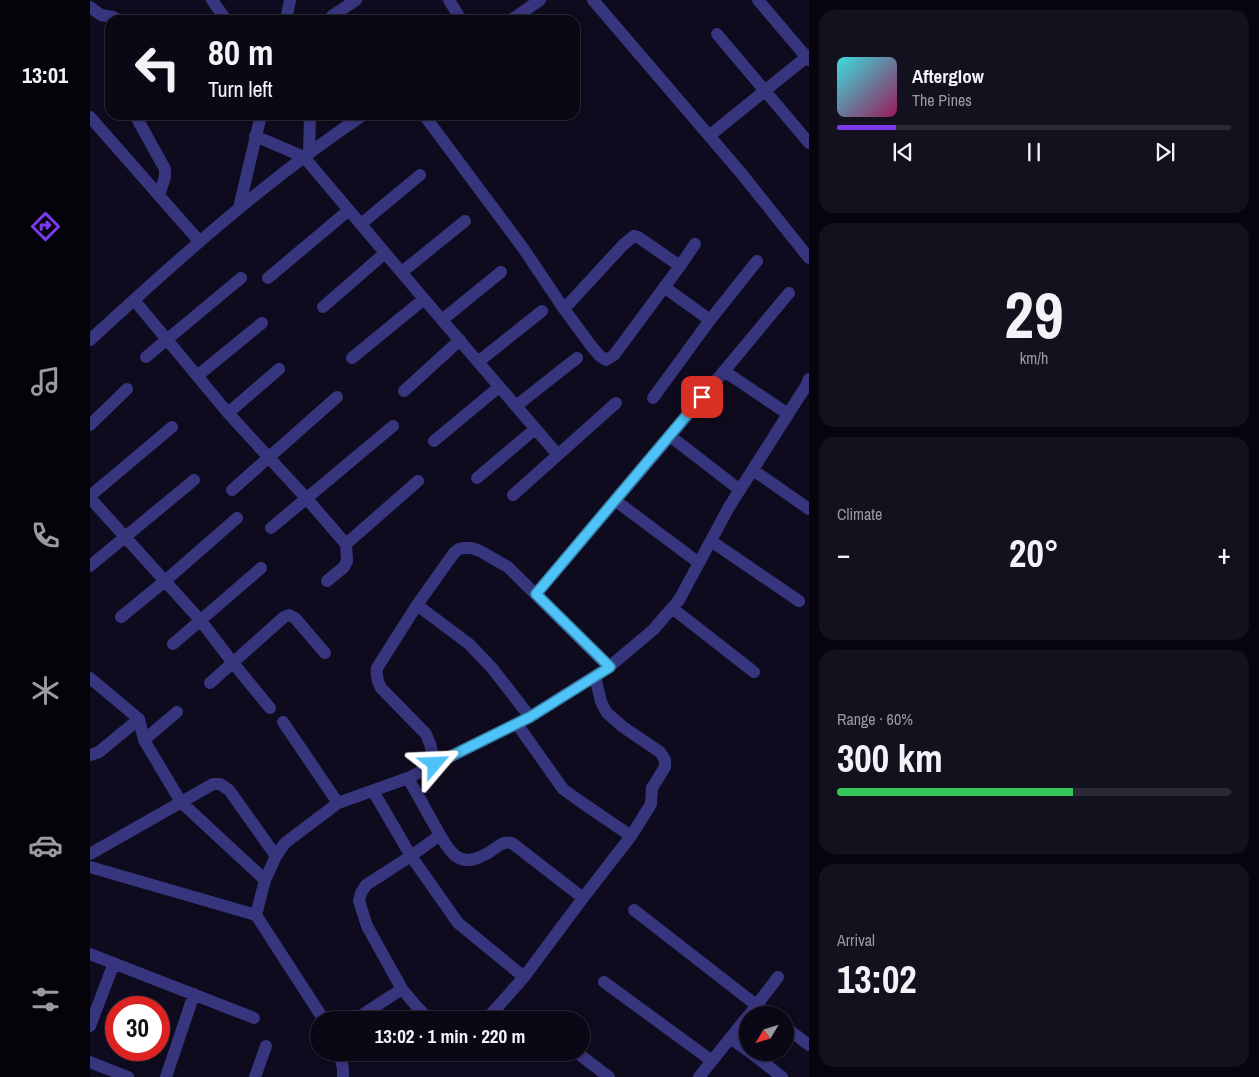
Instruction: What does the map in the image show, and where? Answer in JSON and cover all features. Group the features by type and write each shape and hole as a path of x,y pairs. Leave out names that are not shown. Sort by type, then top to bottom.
{"street":[{"path":"212,0 222,15"},
{"path":"287,15 290,0"},
{"path":"334,15 356,0"},
{"path":"449,0 458,15"},
{"path":"518,15 540,0"},
{"path":"592,0 741,173 809,258"},
{"path":"709,136 808,57 758,0"},
{"path":"90,6 101,15 105,15"},
{"path":"717,34 809,144"},
{"path":"90,116 199,241"},
{"path":"138,120 165,169 165,177 159,195"},
{"path":"239,208 260,120"},
{"path":"307,155 310,120"},
{"path":"90,340 199,241 307,155 356,120"},
{"path":"428,120 592,347 606,360 614,355 695,244"},
{"path":"255,136 307,155 349,210 558,455"},
{"path":"361,224 420,175"},
{"path":"268,278 349,210"},
{"path":"402,272 465,221"},
{"path":"564,309 623,245 634,236 680,266"},
{"path":"323,307 385,253"},
{"path":"653,398 710,320 757,261"},
{"path":"442,320 501,272"},
{"path":"146,357 240,278"},
{"path":"664,287 710,320"},
{"path":"536,594 789,293"},
{"path":"352,358 424,299"},
{"path":"134,300 228,413 346,544 347,561 344,567 327,581"},
{"path":"478,362 542,311"},
{"path":"197,376 262,323"},
{"path":"404,391 460,340"},
{"path":"516,406 577,358"},
{"path":"228,413 279,369"},
{"path":"724,371 788,414"},
{"path":"256,915 265,880 276,856 285,843 338,803 408,778 530,717 610,667 653,630 680,600 729,507 809,379"},
{"path":"434,441 499,387"},
{"path":"90,425 127,390"},
{"path":"232,490 337,397"},
{"path":"513,495 616,403"},
{"path":"271,528 393,426"},
{"path":"172,427 90,497 201,621 270,708"},
{"path":"477,478 535,429"},
{"path":"670,436 740,490"},
{"path":"753,470 809,509"},
{"path":"90,566 194,480"},
{"path":"346,544 418,481"},
{"path":"616,501 699,563"},
{"path":"121,617 238,518"},
{"path":"711,541 799,601"},
{"path":"435,764 426,734 381,688 376,675 377,668 417,604 454,553 459,549 471,548 508,567 610,667"},
{"path":"173,644 261,568"},
{"path":"417,604 469,644 492,668 530,717"},
{"path":"672,608 754,672"},
{"path":"210,683 284,617 289,615 295,618 325,653"},
{"path":"494,1011 524,977 631,836 651,804 652,788 665,767 665,760 660,752 622,727 607,713 601,702 595,676"},
{"path":"90,678 139,718 144,740 181,802 265,880"},
{"path":"144,740 177,712"},
{"path":"90,755 99,752 139,718"},
{"path":"283,722 338,803"},
{"path":"516,724 563,789 631,836"},
{"path":"408,778 448,850 454,855 465,860 472,860 504,843 512,842 583,898"},
{"path":"90,854 213,784 220,784 230,790 276,856"},
{"path":"373,791 411,856 458,924 524,977"},
{"path":"421,1011 402,989 367,926 359,901 366,885 440,835"},
{"path":"90,867 256,915 318,1011"},
{"path":"634,910 744,1006"},
{"path":"90,954 254,1018"},
{"path":"90,1026 114,963"},
{"path":"756,1006 778,977"},
{"path":"604,982 712,1061"},
{"path":"368,1011 402,989"},
{"path":"166,1077 194,994"},
{"path":"699,1077 739,1027"},
{"path":"794,1033 809,1044"},
{"path":"730,1038 739,1045"},
{"path":"254,1077 266,1046"},
{"path":"342,1061 344,1068 343,1077"},
{"path":"588,1061 609,1077"},
{"path":"761,1061 782,1077"},
{"path":"90,1062 128,1077"}],"route":[{"path":"435,764 530,717 610,667 536,594 702,397"}]}
